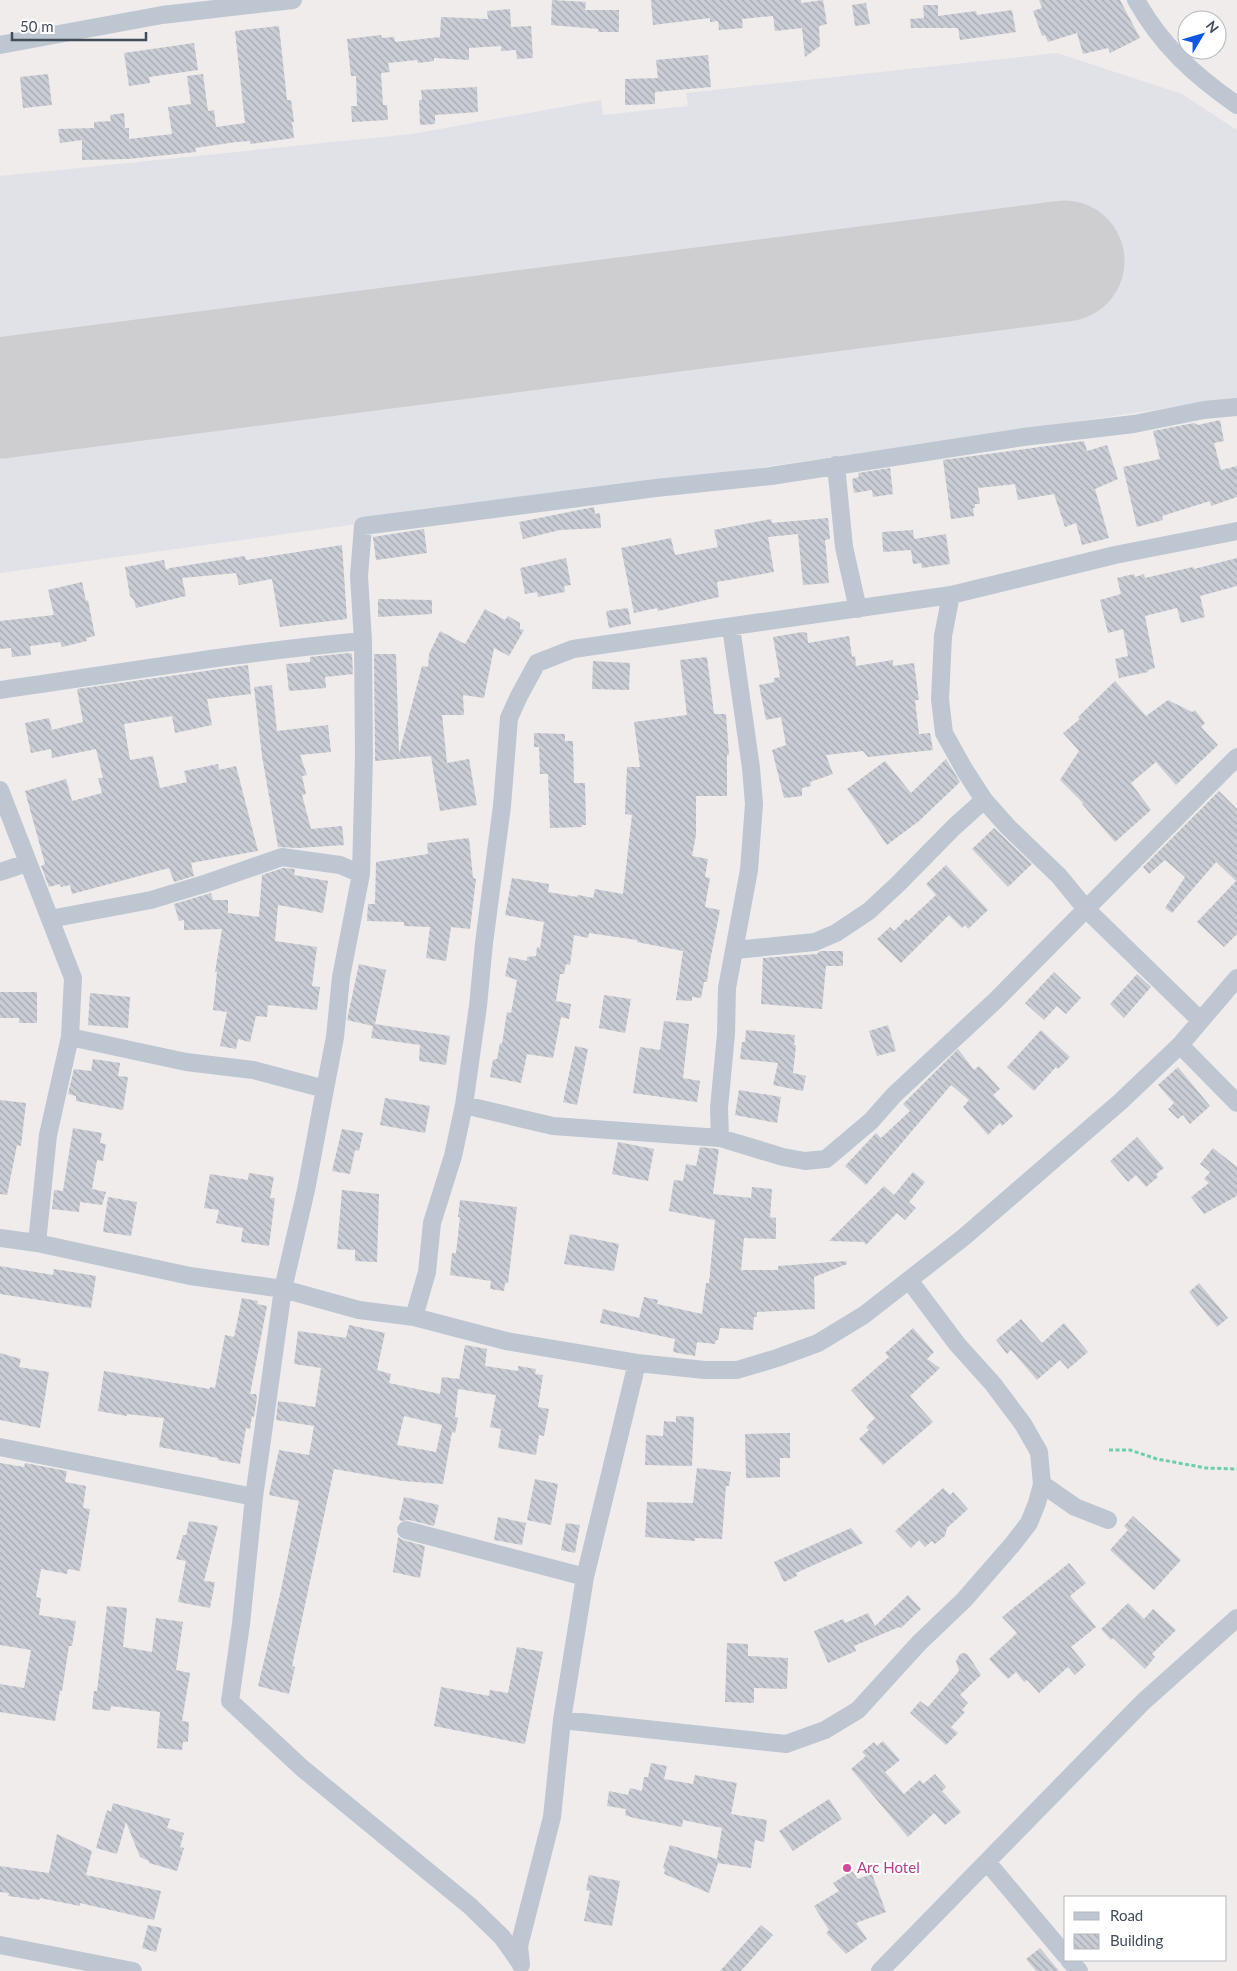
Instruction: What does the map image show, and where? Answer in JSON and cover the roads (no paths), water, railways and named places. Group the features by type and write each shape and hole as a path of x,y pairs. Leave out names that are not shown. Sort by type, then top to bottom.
{"street":[{"path":"0,45 160,7 292,0"},
{"path":"1136,0 1143,13 1183,62 1198,77 1237,105"},
{"path":"523,1967 502,1936 470,1906 302,1768 230,1701 241,1624 254,1497 283,1289 306,1190 335,1038 341,977 361,874 364,755 363,641 359,576 363,526 656,488 771,476 1014,438 1134,424 1204,410 1237,407"},
{"path":"836,465 844,546 858,609"},
{"path":"414,1318 427,1272 432,1223 453,1156 464,1105 502,806 509,718 518,696 537,663 572,649 951,595 1115,555 1237,531"},
{"path":"951,595 943,636 940,699 944,733 964,769 984,800 1008,827 1059,876 1086,909 1200,1020"},
{"path":"720,1138 719,1108 726,1034 727,988 748,870 754,804 751,768 731,627"},
{"path":"0,690 126,673 204,659 363,641"},
{"path":"464,1105 553,1126 720,1138 783,1157 806,1161 826,1159 871,1121 894,1095 996,1000 1237,757"},
{"path":"0,790 73,978 70,1037 48,1135 37,1243"},
{"path":"735,950 815,942 836,933 869,911 947,833 984,800"},
{"path":"50,919 151,900 207,884 282,857 340,865 361,874"},
{"path":"0,872 27,862"},
{"path":"0,1238 37,1243 190,1276 283,1289 359,1310 414,1318 506,1341 637,1363 706,1370 737,1370 818,1343 864,1315 1019,1191 1120,1102 1180,1045 1237,978"},
{"path":"70,1037 186,1062 253,1070 325,1089"},
{"path":"1180,1045 1237,1103"},
{"path":"562,1720 786,1744 825,1730 858,1710 920,1643 964,1600 1029,1523 1042,1484 1040,1452 1024,1424 993,1384 957,1344 908,1280"},
{"path":"523,1967 519,1946 552,1817 562,1720 585,1577 637,1363"},
{"path":"0,1447 254,1497"},
{"path":"1042,1484 1075,1507 1108,1520"},
{"path":"406,1530 585,1577"},
{"path":"880,1971 1143,1702 1237,1618"},
{"path":"987,1862 1064,1954"},
{"path":"0,1945 133,1971"},
{"path":"1070,1961 1079,1971"}],"place":[{"name":"Arc Hotel","path":"847,1868"}]}
